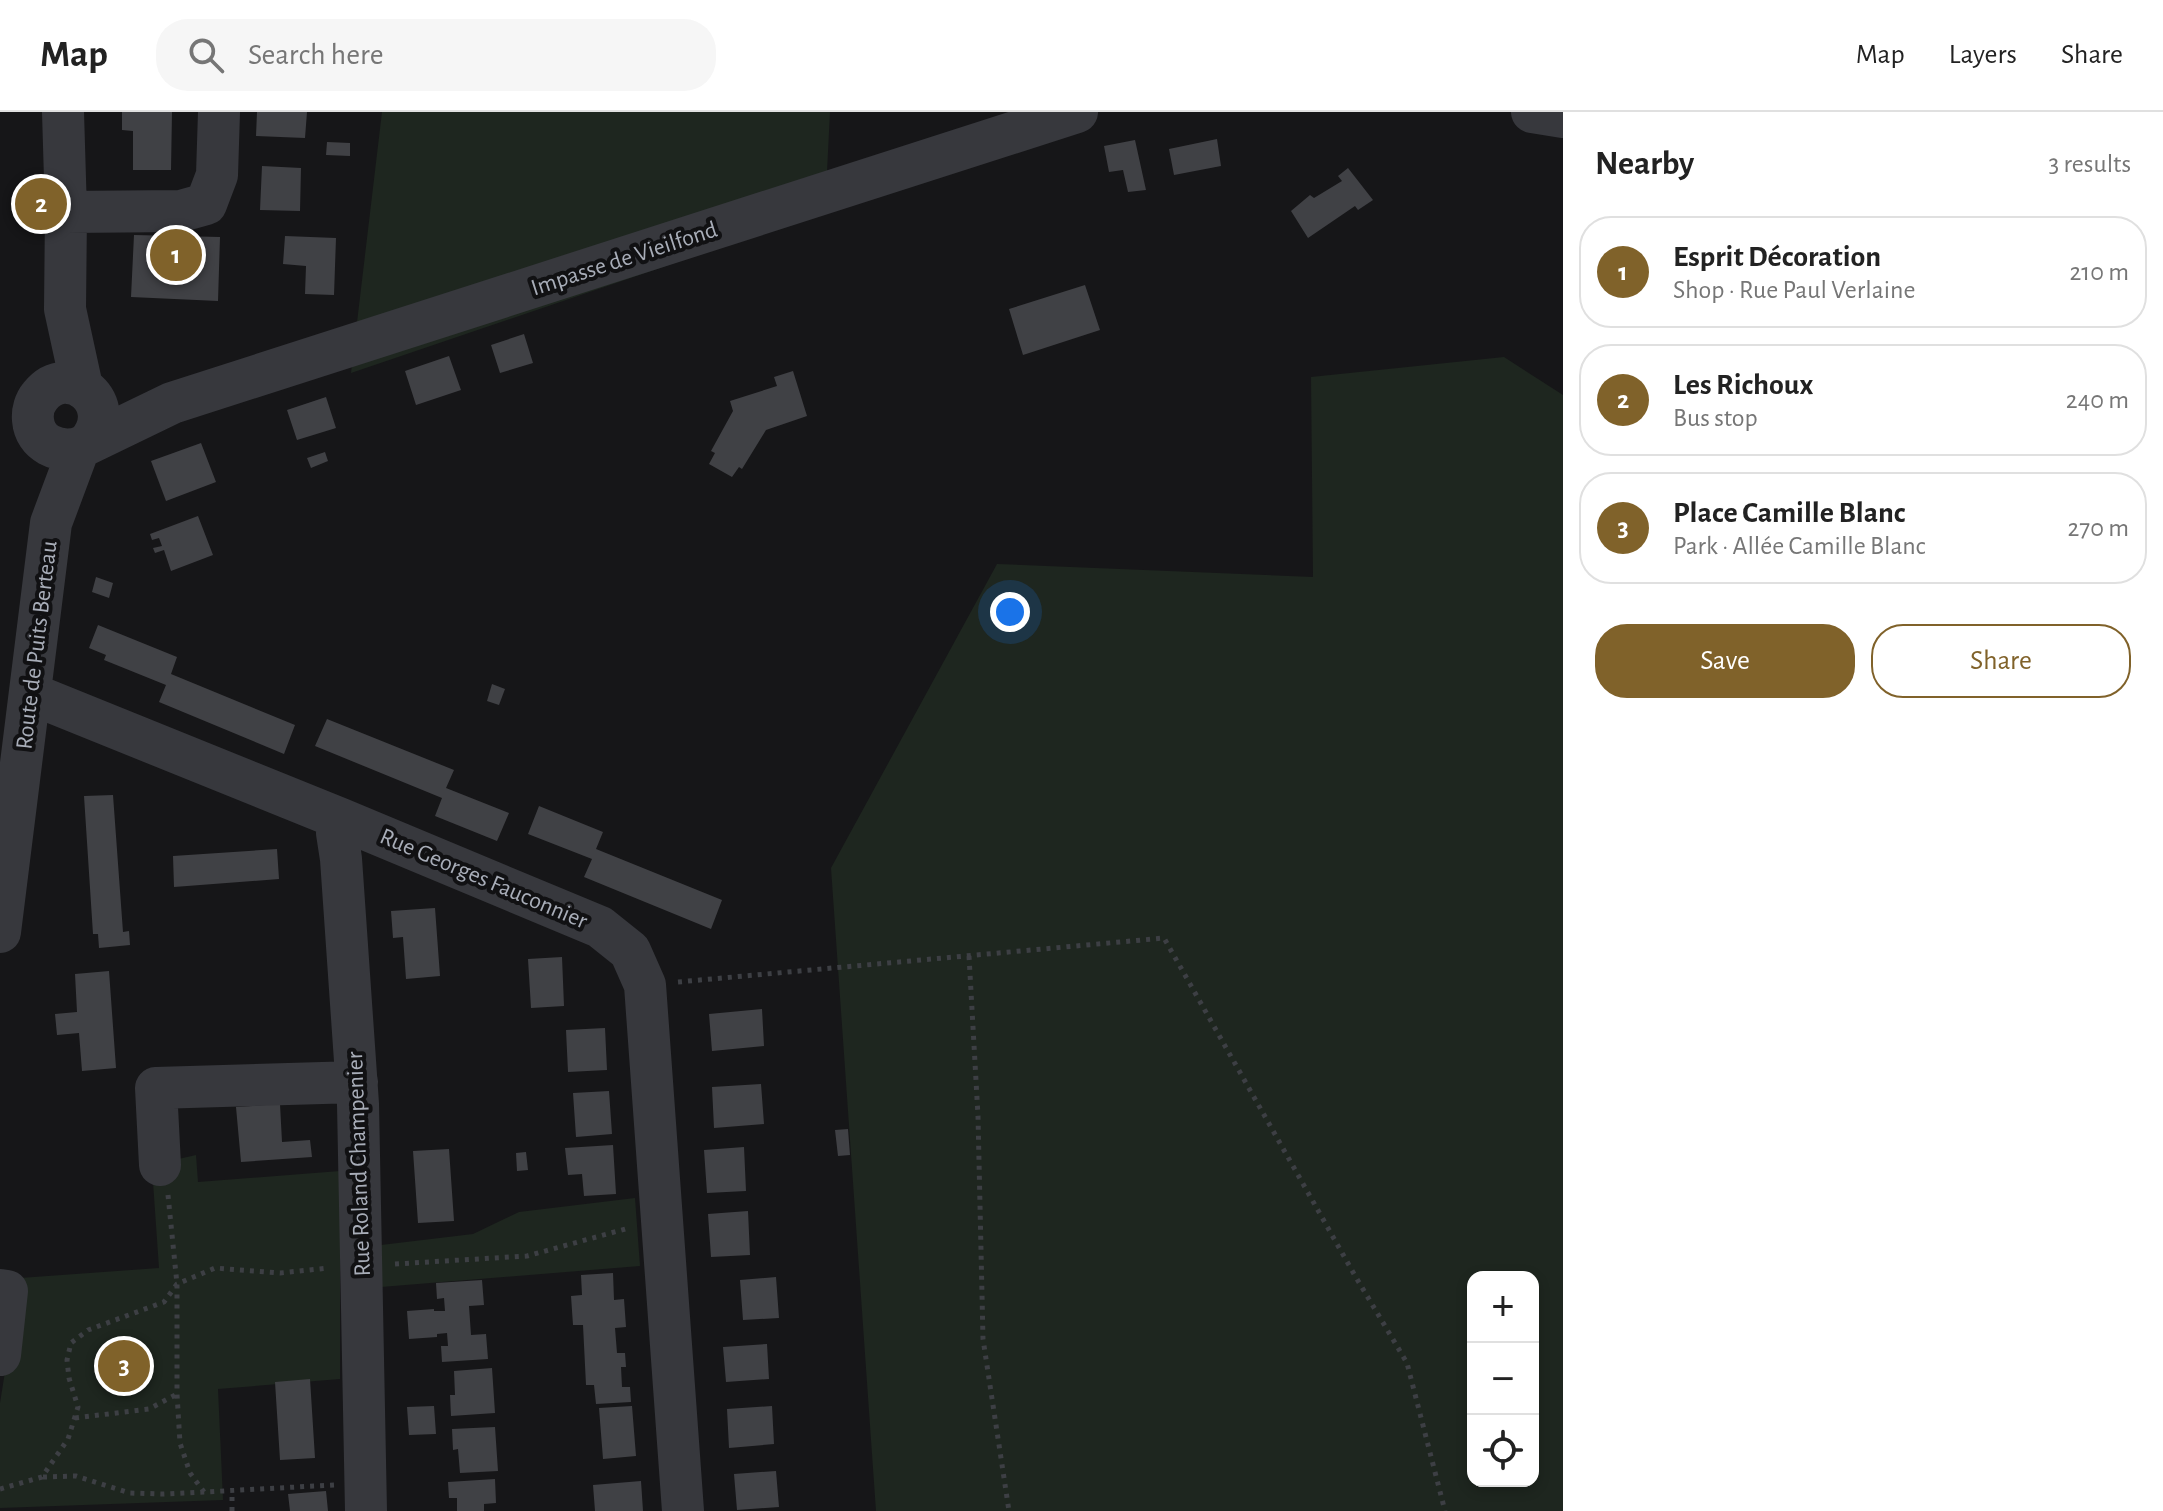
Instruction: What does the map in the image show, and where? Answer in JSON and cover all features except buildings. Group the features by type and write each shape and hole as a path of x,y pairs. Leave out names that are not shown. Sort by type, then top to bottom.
{"street":[{"name":"Route de Puits Berteau","path":"0,932 4,860 30,697 51,523 51,416 65,309 63,112"},
{"path":"66,212 181,211 206,204 217,175 219,112"},
{"name":"Impasse de Vieilfond","path":"51,416 172,403 1077,112"},
{"path":"1532,112 1563,117"},
{"name":"Rue Georges Fauconnier","path":"30,697 44,699 600,927 630,951 645,985 683,1511"},
{"name":"Rue Roland Champenier","path":"341,819 337,833 357,1082 365,1501"},
{"path":"160,1165 156,1088 357,1082"},
{"path":"0,1290 7,1291 0,1355"}],"path":[{"path":"645,985 1164,938 1407,1363 1445,1511"},
{"path":"969,956 978,1116 983,1339 1009,1511"},
{"path":"160,1165 166,1175 177,1284 180,1443 190,1473 204,1492"},
{"path":"42,1477 68,1439 78,1407 67,1360 71,1343 88,1330 164,1302 177,1284 215,1268 280,1273 527,1256 630,1227 664,1238"},
{"path":"74,1418 149,1409 177,1394"},
{"path":"0,1489 42,1477 76,1476 130,1493 164,1494 341,1484 365,1501"},
{"path":"232,1491 232,1511"}],"shaded area":[{"path":"382,112 830,112 825,212 351,373"},
{"path":"1504,357 1563,395 1563,1511 876,1511 831,868 997,564 1313,577 1311,377"},
{"path":"196,1155 198,1182 340,1171 340,1379 218,1389 223,1500 0,1508 0,1403 20,1278 159,1268 153,1182 174,1160"},
{"path":"635,1198 640,1266 381,1287 381,1245 473,1234 519,1212"}],"place":[{"name":"Les Richoux","path":"41,204"},
{"name":"Esprit Décoration","path":"176,255"},
{"name":"Place Camille Blanc","path":"124,1366"}]}
